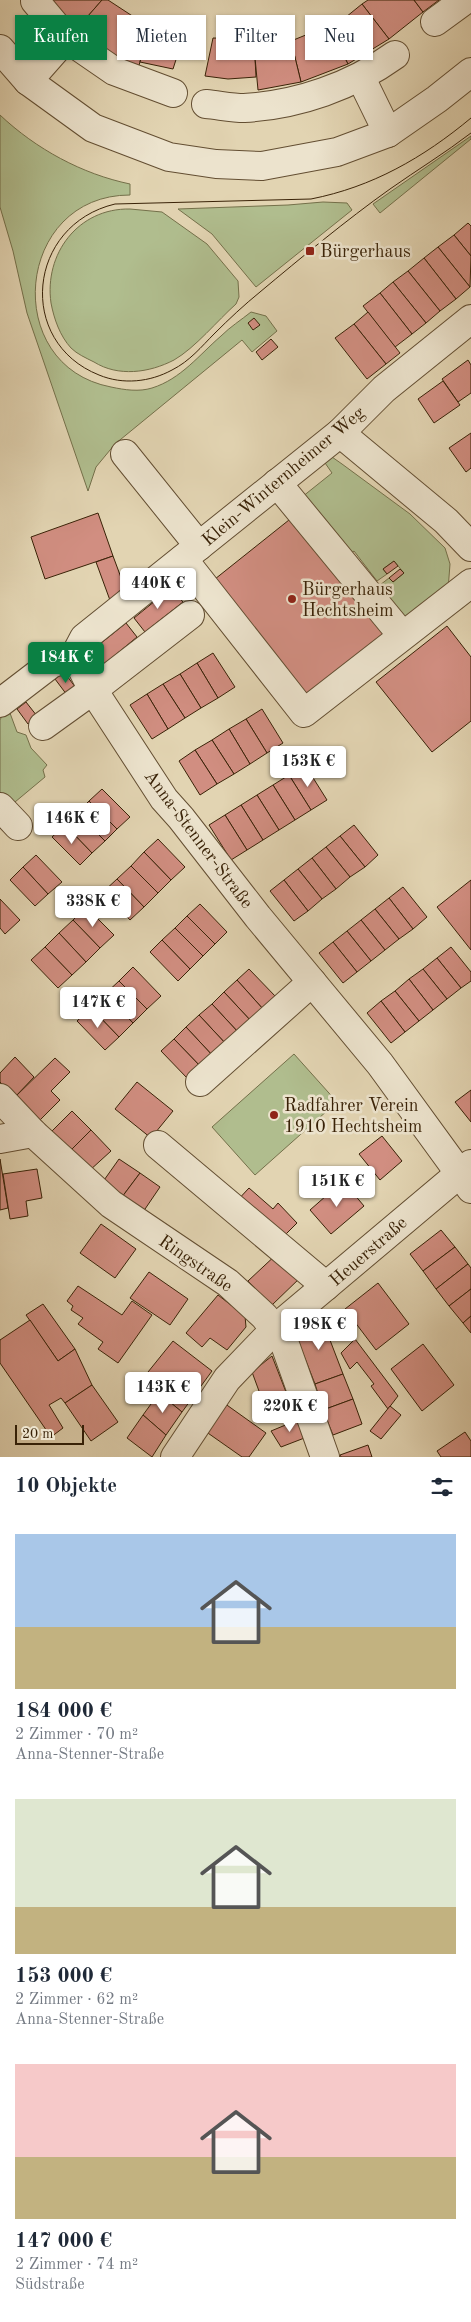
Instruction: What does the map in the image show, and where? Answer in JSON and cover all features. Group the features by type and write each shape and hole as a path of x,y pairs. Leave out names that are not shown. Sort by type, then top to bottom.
{"street":[{"path":"435,22 465,0"},
{"path":"35,1 47,15"},
{"path":"0,49 28,81 93,128 169,157 216,164 262,166 337,152 388,133 437,100 471,72"},
{"path":"206,104 243,108 290,101 360,78 395,55"},
{"path":"28,81 47,60"},
{"path":"98,60 114,71 173,93"},
{"path":"360,78 388,133"},
{"name":"Klein-Winternheimer Weg","path":"75,655 84,638 340,433 384,389 471,319"},
{"path":"340,433 446,521 471,547"},
{"path":"125,454 304,713 471,583"},
{"path":"277,483 402,635"},
{"path":"43,726 94,690 190,615"},
{"path":"0,704 51,664 75,655"},
{"name":"Anna-Stenner-Straße","path":"75,655 94,690 164,800 181,818 380,1064 467,1175"},
{"path":"200,1082 312,982"},
{"name":"Ringstraße","path":"0,1098 33,1133 112,1204 228,1283 276,1328 283,1339 325,1457"},
{"path":"0,1139 33,1133"},
{"path":"158,1145 326,1286"},
{"name":"Heuerstraße","path":"175,1457 227,1379 276,1328 326,1286 467,1175"}],"green space":[{"path":"0,115 29,139 60,158 94,174 130,184 130,195 92,202 63,222 44,250 36,283 38,317 51,348 75,373 121,389 142,390 152,388 181,373 228,330 251,312 266,316 277,331 252,352 242,340 115,444 96,467 88,491 27,313 13,251 0,207"},
{"path":"471,136 471,139 380,213 373,204"},
{"path":"323,202 347,203 352,210 256,287 212,234 178,209 288,205"},
{"path":"130,209 162,212 207,244 238,281 239,297 236,304 182,355 154,368 134,372 103,367 71,348 56,321 51,303 50,285 59,251 68,237 80,225 95,216 111,211"},
{"path":"327,457 332,457 410,514 445,548 450,564 448,590 419,620 400,619 387,602 391,599 380,585 389,578 393,582 404,573 394,561 383,569 387,574 377,581 354,551 349,555 302,497 332,473 323,460"},
{"path":"7,705 17,732 26,735 31,748 47,765 43,770 45,777 15,802 17,805 12,809 0,796 0,720"},
{"name":"Radfahrer Verein 1910 Hechtsheim","path":"294,1054 337,1102 255,1175 212,1127"}],"building":[{"path":"44,0 102,0 89,15 58,15"},
{"path":"102,0 108,0 131,15 117,15 117,60 140,60 138,69 116,62 107,56 107,15 89,15"},
{"path":"368,0 414,0 423,12 389,39 373,18 373,15 370,15 362,4"},
{"path":"414,0 439,0 423,12"},
{"path":"362,4 370,15 348,15"},
{"path":"373,18 389,39 373,49"},
{"path":"305,35 305,60 346,60 348,64 301,82 295,57 295,39"},
{"path":"213,38 216,38 216,60 255,60 256,77 228,79 205,76"},
{"path":"295,57 301,82 258,90 255,60 295,60"},
{"path":"141,60 176,60 173,69 140,62"},
{"path":"346,60 355,60 348,64"},
{"path":"468,223 471,226 471,256 454,235"},
{"path":"454,235 471,256 470,287 438,247"},
{"path":"438,247 470,287 456,299 424,258"},
{"path":"424,258 456,299 440,311 408,271"},
{"path":"408,271 440,311 426,323 393,282"},
{"path":"393,282 426,323 412,334 380,293"},
{"path":"380,293 412,334 395,347 363,306"},
{"path":"368,312 400,353 386,364 354,324"},
{"path":"254,318 260,325 253,330 248,323"},
{"path":"354,324 386,364 367,379 335,338"},
{"path":"271,339 278,347 262,360 256,352"},
{"path":"468,360 471,365 471,393 458,402 442,379"},
{"path":"443,381 460,405 434,423 418,399"},
{"path":"471,433 471,468 466,472 449,448"},
{"path":"98,513 113,556 45,579 31,537"},
{"name":"Bürgerhaus Hechtsheim","path":"294,516 391,637 306,704 210,583"},
{"path":"113,556 126,591 111,603 96,562"},
{"path":"394,561 398,566 387,574 383,569"},
{"path":"400,569 404,573 393,582 389,578"},
{"path":"171,588 183,602 145,632 134,618"},
{"path":"126,623 137,637 102,666 90,652"},
{"name":"Bürgerhaus Hechtsheim","path":"447,626 471,657 471,721 432,752 376,682"},
{"path":"213,653 235,687 218,698 197,663"},
{"path":"197,663 218,698 201,708 180,674"},
{"path":"64,672 76,688 67,695 55,679"},
{"path":"180,674 201,708 185,718 163,684"},
{"path":"163,684 185,718 168,729 147,694"},
{"path":"147,694 168,729 152,739 130,705"},
{"path":"26,702 37,716 28,724 17,709"},
{"path":"262,709 283,743 267,753 246,719"},
{"path":"246,719 267,753 250,764 229,729"},
{"path":"229,729 250,764 234,774 212,740"},
{"path":"212,740 234,774 217,784 195,750"},
{"path":"195,750 217,784 200,795 179,761"},
{"path":"305,765 327,800 311,810 289,775"},
{"path":"289,775 311,810 295,820 273,785"},
{"path":"273,785 295,820 279,830 257,795"},
{"path":"102,789 130,817 117,829 89,801"},
{"path":"257,795 279,830 263,840 241,805"},
{"path":"89,801 117,829 105,841 77,813"},
{"path":"241,805 263,840 247,850 225,815"},
{"path":"77,813 105,841 92,853 65,825"},
{"path":"225,815 247,850 231,860 209,825"},
{"path":"65,825 92,853 80,865 52,837"},
{"path":"354,825 378,855 365,867 340,836"},
{"path":"340,836 365,867 350,877 326,847"},
{"path":"158,839 185,867 171,880 144,852"},
{"path":"326,847 350,877 336,889 312,858"},
{"path":"144,852 171,880 158,893 131,866"},
{"path":"36,855 62,882 48,894 23,867"},
{"path":"312,858 336,889 322,899 298,869"},
{"path":"131,866 158,893 144,907 117,879"},
{"path":"23,867 48,894 35,906 10,880"},
{"path":"298,869 322,899 308,911 284,880"},
{"path":"117,879 144,907 130,920 103,892"},
{"path":"284,880 308,911 294,921 270,891"},
{"path":"471,880 471,950 437,907"},
{"path":"403,887 427,917 413,929 389,898"},
{"path":"389,898 413,929 399,939 375,909"},
{"path":"0,899 20,920 5,934 0,928"},
{"path":"200,904 227,932 215,944 187,916"},
{"path":"86,907 114,935 100,948 73,920"},
{"path":"375,909 399,939 385,950 361,920"},
{"path":"187,916 215,944 203,956 175,928"},
{"path":"73,920 100,948 86,962 59,933"},
{"path":"361,920 385,950 371,961 347,931"},
{"path":"175,928 203,956 190,969 162,940"},
{"path":"347,931 371,961 357,972 333,942"},
{"path":"59,933 86,962 72,975 45,947"},
{"path":"162,940 190,969 178,981 150,952"},
{"path":"333,942 357,972 343,983 319,953"},
{"path":"45,947 72,975 58,988 31,960"},
{"path":"451,947 471,972 471,981 461,988 437,958"},
{"path":"437,958 461,988 447,999 423,969"},
{"path":"133,967 161,996 147,1009 119,981"},
{"path":"249,969 276,997 263,1009 237,980"},
{"path":"423,969 447,999 433,1010 409,979"},
{"path":"409,979 433,1010 419,1021 395,991"},
{"path":"237,980 263,1009 251,1021 224,992"},
{"path":"119,981 147,1009 133,1023 105,994"},
{"path":"395,991 419,1021 405,1032 381,1001"},
{"path":"224,992 251,1021 238,1032 212,1004"},
{"path":"105,994 133,1023 119,1037 91,1008"},
{"path":"381,1001 405,1032 391,1043 367,1013"},
{"path":"212,1004 238,1032 226,1044 199,1015"},
{"path":"91,1008 119,1037 105,1050 77,1021"},
{"path":"199,1015 226,1044 213,1056 186,1027"},
{"path":"186,1027 213,1056 201,1067 174,1039"},
{"path":"174,1039 201,1067 188,1079 161,1051"},
{"path":"15,1057 34,1077 15,1097 0,1082 0,1073"},
{"path":"55,1058 70,1072 51,1091 60,1100 39,1121 15,1097"},
{"path":"137,1082 173,1111 151,1138 115,1109"},
{"path":"471,1090 471,1122 455,1102"},
{"path":"72,1111 91,1130 70,1151 51,1132"},
{"path":"91,1130 111,1151 89,1171 70,1151"},
{"path":"382,1136 402,1161 380,1180 359,1154"},
{"path":"0,1159 8,1208 0,1210"},
{"path":"119,1159 140,1173 122,1197 102,1183"},
{"path":"37,1169 42,1198 26,1201 28,1216 10,1219 3,1174"},
{"path":"140,1173 160,1187 143,1212 122,1197"},
{"path":"343,1181 364,1206 331,1234 310,1210"},
{"path":"249,1188 273,1209 278,1203 297,1223 279,1241 234,1204"},
{"path":"101,1224 136,1249 115,1278 80,1253"},
{"path":"441,1230 455,1247 423,1271 410,1254"},
{"path":"455,1247 468,1264 436,1289 423,1271"},
{"path":"279,1252 302,1276 272,1305 248,1281"},
{"path":"468,1264 471,1268 471,1289 449,1306 436,1289"},
{"path":"149,1272 188,1299 170,1325 130,1298"},
{"path":"378,1283 409,1324 376,1350 345,1309"},
{"path":"78,1286 122,1315 132,1301 152,1315 118,1363 98,1349 103,1342 78,1324 83,1318 71,1310 73,1306 67,1301"},
{"path":"471,1289 471,1316 463,1323 449,1306"},
{"path":"218,1295 245,1316 246,1327 227,1350 210,1338 202,1347 186,1333"},
{"path":"43,1304 75,1349 58,1361 26,1315"},
{"path":"320,1314 343,1374 315,1384 295,1333"},
{"path":"471,1316 471,1333 463,1323"},
{"path":"30,1320 58,1361 75,1349 92,1385 65,1403 61,1398 49,1405 63,1428 51,1437 0,1363 0,1340"},
{"path":"355,1339 398,1396 388,1409 371,1386 374,1384 357,1362 350,1369 341,1353"},
{"path":"173,1341 212,1371 182,1412 159,1393 165,1385 148,1372"},
{"path":"423,1344 454,1385 422,1411 391,1369"},
{"path":"272,1356 293,1410 270,1421 252,1372"},
{"path":"343,1374 353,1399 323,1410 315,1384"},
{"path":"92,1385 118,1422 91,1441 65,1403"},
{"path":"159,1393 182,1412 166,1435 143,1415"},
{"path":"353,1399 362,1424 333,1435 323,1410"},
{"path":"224,1403 266,1433 249,1457 242,1457 205,1431"},
{"path":"390,1406 401,1415 381,1439 370,1431"},
{"path":"143,1415 166,1435 152,1457 127,1438"},
{"path":"300,1419 307,1437 281,1447 271,1431"},
{"path":"465,1432 471,1441 471,1457 441,1457 437,1451"},
{"path":"368,1445 372,1457 341,1457 340,1455"}],"tram line":[{"path":"471,118 434,146 396,169 376,179 333,194 311,199 115,204 86,216 64,235 49,259 43,285 44,312 54,337 72,359 99,375 117,380 136,381 164,374 190,358 248,302 340,226 471,133"}],"place":[{"name":"Bürgerhaus","path":"310,251"},
{"name":"Bürgerhaus Hechtsheim","path":"292,599"},
{"name":"Radfahrer Verein 1910 Hechtsheim","path":"274,1115"}]}
